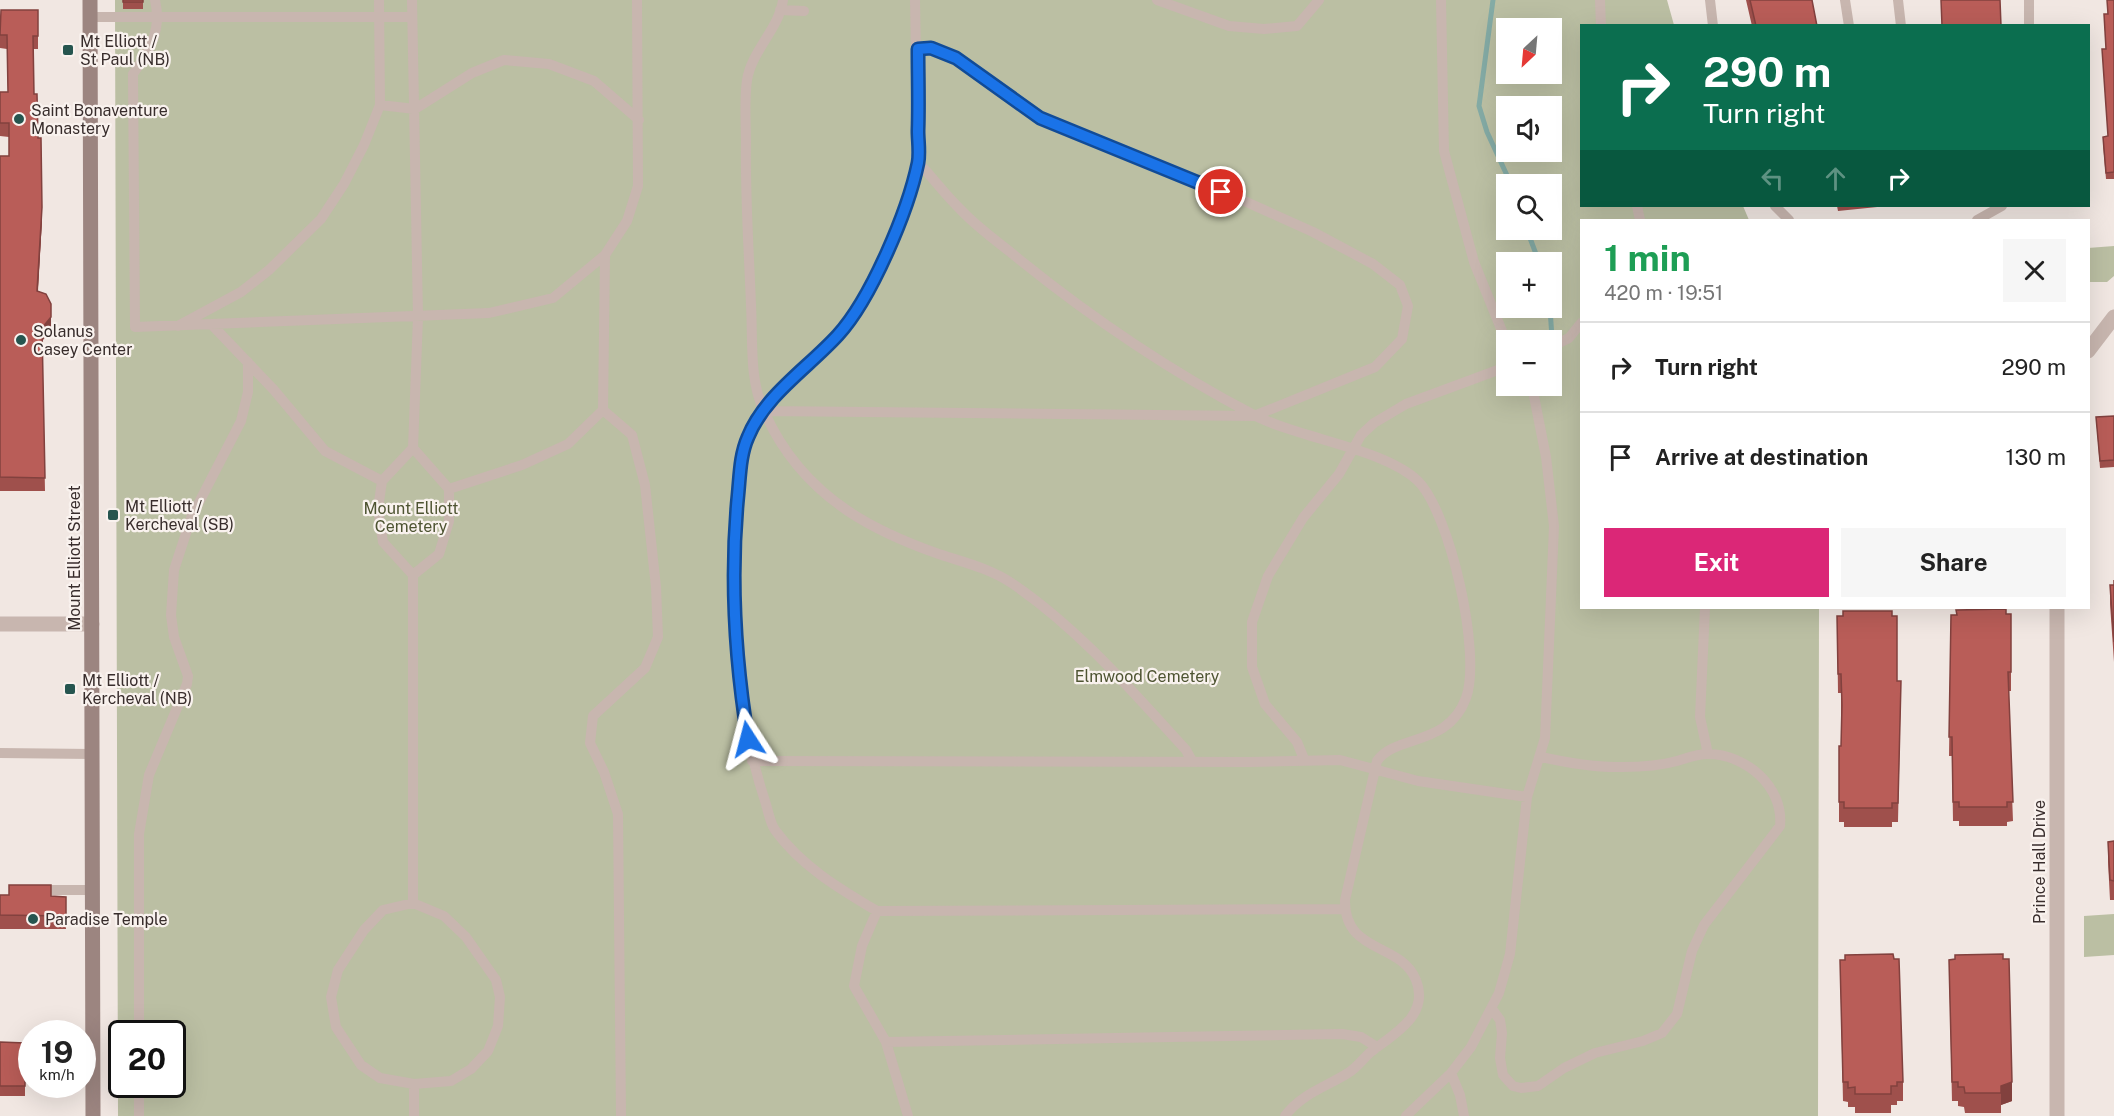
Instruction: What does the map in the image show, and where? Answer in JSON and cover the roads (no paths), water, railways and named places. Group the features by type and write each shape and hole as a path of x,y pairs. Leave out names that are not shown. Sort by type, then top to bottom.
{"main road":[{"name":"Mount Elliott Street","path":"90,0 93,1116"}],"street":[{"path":"2090,348 2114,317"},
{"name":"Prince Hall Drive","path":"2057,609 2057,1116"},
{"path":"0,624 92,624"}],"lane":[{"path":"155,0 159,18 150,48 133,74 135,327 213,326 489,313 553,298 605,255 627,221 638,186 637,0"},
{"path":"176,327 241,292 269,270 321,219 364,145 380,105 380,0"},
{"path":"412,0 418,317 413,448 382,482 378,509 383,542 413,576 412,903"},
{"path":"915,0 918,49 918,162 900,219 851,318 831,343 782,388 750,430 743,451 735,530 737,673 752,761 774,829 821,877 878,911 1345,909"},
{"path":"1157,0 1229,26 1264,29 1298,26 1319,0"},
{"path":"1441,0 1444,151 1474,262 1502,330"},
{"path":"1600,0 1601,24"},
{"path":"1710,0 1713,24"},
{"path":"1845,0 1849,24"},
{"path":"1898,0 1901,24"},
{"path":"2029,0 2029,24"},
{"path":"804,11 782,5 748,77 746,193 755,375 764,411 791,458 830,498 862,520 906,542 984,569 1011,583 1069,628 1113,671 1186,750 1192,761"},
{"path":"91,17 412,17"},
{"path":"764,411 1254,416 1375,367 1402,339 1408,306 1400,285 1373,264 1313,232 1242,200 1040,118 956,58 931,48 918,49"},
{"path":"380,105 415,110 472,73 504,60 549,64 594,81 639,120"},
{"path":"918,162 963,213 1076,305 1154,356 1254,416 1351,449 1406,471 1425,490 1457,572 1471,654 1470,687 1454,719 1434,733 1386,752 1377,761 1345,909 1350,926 1358,935 1403,963 1418,984 1418,1000 1413,1017 1401,1030 1377,1047 1351,1071 1315,1090 1285,1116"},
{"path":"1776,207 1788,219"},
{"path":"1979,219 2000,207"},
{"path":"449,489 522,465 568,444 603,410 605,255"},
{"path":"1562,342 1569,338 1580,324"},
{"path":"213,326 248,362 325,451 382,482"},
{"path":"139,1020 141,808 149,775 185,694 188,676 174,637 171,615 174,570 191,518 240,421 248,392 248,362"},
{"path":"1304,759 1301,747 1273,715 1260,693 1251,660 1252,622 1268,576 1303,518 1339,474 1351,449 1374,423 1398,409 1496,371"},
{"path":"1406,1116 1452,1073 1477,1038 1492,1009 1510,954 1527,797 1541,758 1545,738 1554,526 1546,457 1534,396"},
{"path":"603,410 632,435 642,475 656,587 658,637 645,668 593,716 590,743 604,772 618,814 621,1116"},
{"path":"413,448 449,489 449,521 439,554 413,576"},
{"path":"1705,609 1700,717 1708,754"},
{"path":"0,753 92,754"},
{"path":"1492,1009 1500,1020 1503,1033 1500,1058 1503,1074 1513,1086 1521,1088 1538,1086 1564,1068 1595,1053 1654,1037 1673,1022 1697,938 1711,914 1780,826 1781,815 1777,796 1762,777 1736,760 1708,754 1660,764 1622,767 1577,764 1541,758"},
{"path":"752,761 1250,762 1340,760 1418,781 1527,797"},
{"path":"28,890 93,890"},
{"path":"412,903 444,916 466,937 496,980 500,997 498,1026 488,1050 471,1069 451,1081 414,1083 380,1078 361,1065 336,1027 331,997 338,970 364,930 383,910 412,903"},
{"path":"878,911 862,946 855,986 886,1042 908,1116"},
{"path":"886,1042 1342,1034 1362,1036 1377,1047"},
{"path":"1452,1073 1464,1116"},
{"path":"414,1083 414,1116"},
{"path":"139,1098 139,1116"}],"waterway":[{"path":"1493,0 1479,106 1487,132 1506,174"},
{"path":"1531,240 1535,252"},
{"path":"1551,318 1551,330"}],"place":[{"name":"Mt Elliott / St Paul (NB)","path":"68,50"},
{"name":"Saint Bonaventure Monastery","path":"19,119"},
{"name":"Solanus Casey Center","path":"21,340"},
{"name":"Mt Elliott / Kercheval (SB)","path":"113,515"},
{"name":"Mt Elliott / Kercheval (NB)","path":"70,689"},
{"name":"Paradise Temple","path":"33,919"}],"park label":[{"name":"Mount Elliott Cemetery","path":"411,517"},
{"name":"Elmwood Cemetery","path":"1147,676"}]}
